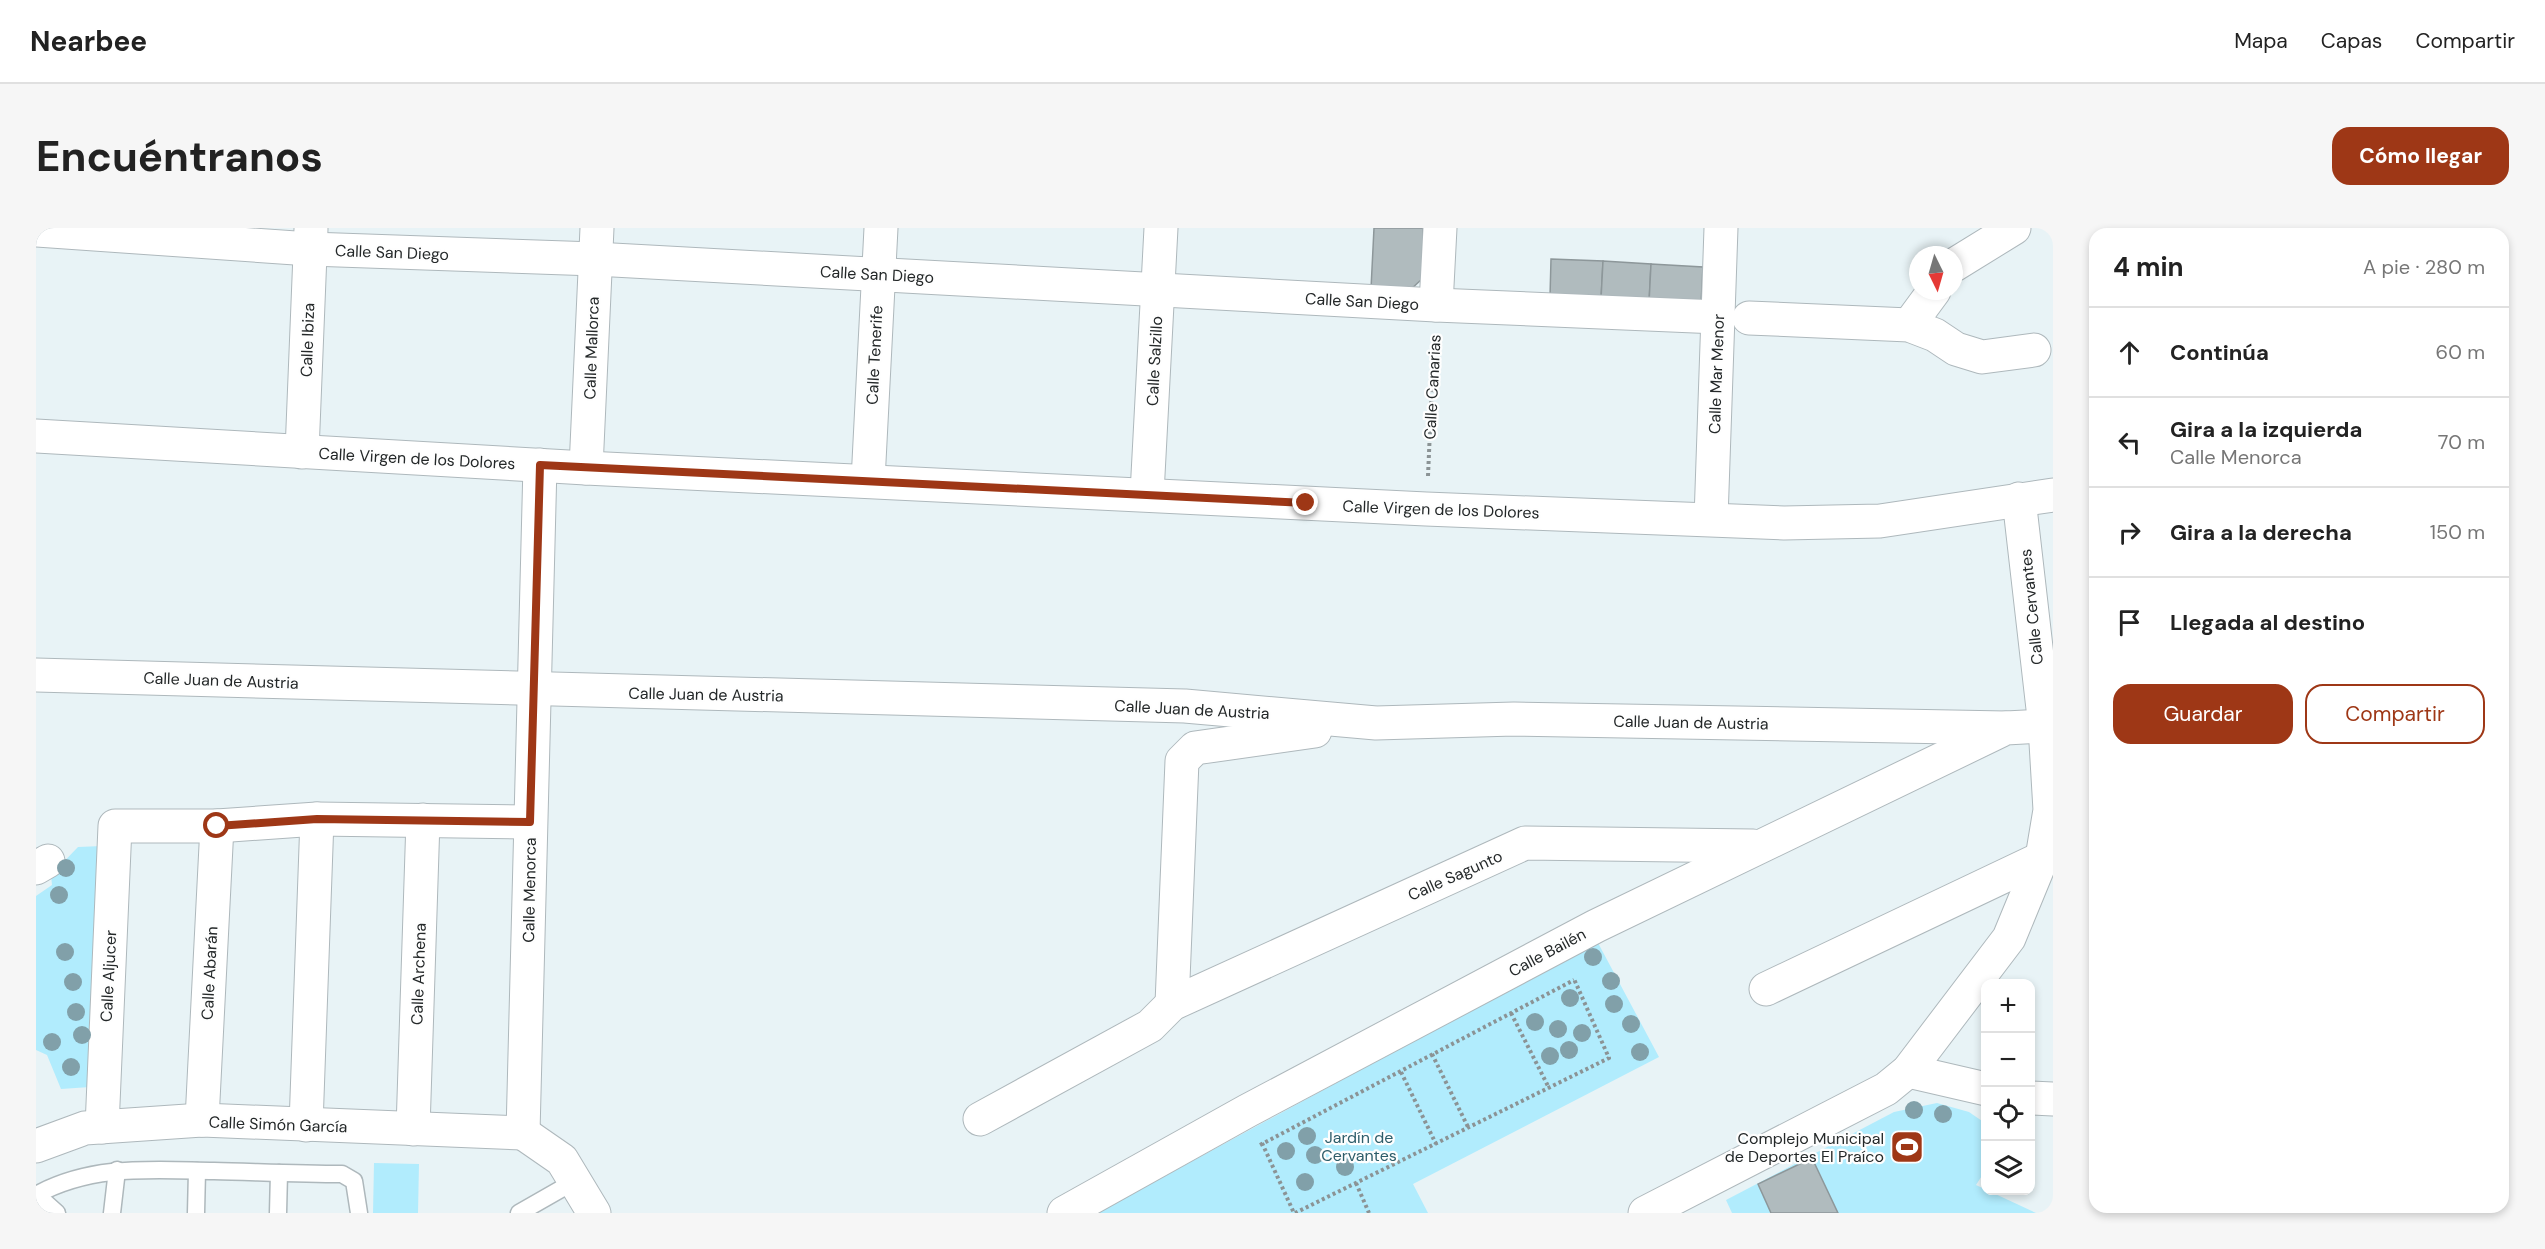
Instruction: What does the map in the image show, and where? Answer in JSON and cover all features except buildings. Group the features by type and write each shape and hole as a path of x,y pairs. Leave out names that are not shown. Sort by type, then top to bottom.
{"street":[{"name":"Calle Tenerife","path":"868,481 880,228"},
{"name":"Calle Salzillo","path":"1148,494 1161,228"},
{"path":"1436,305 1440,228"},
{"name":"Calle Mar Menor","path":"1711,519 1734,318 1721,228"},
{"path":"1963,259 2014,228"},
{"name":"Calle San Diego","path":"36,230 596,243 878,274 1436,305 1909,325 1935,335 1956,349 1982,357 2034,350"},
{"name":"Calle Ibiza","path":"303,452 311,238"},
{"name":"Calle Mallorca","path":"586,468 596,243"},
{"path":"1909,325 1927,300"},
{"name":"Calle Virgen de los Dolores","path":"36,436 586,468 1426,509 1784,523 1880,520 2053,495"},
{"name":"Calle Menorca","path":"523,1133 540,465"},
{"name":"Calle Cervantes","path":"1645,1213 1886,1089 1908,1071 2009,938 2042,858 2050,810 2044,726 2019,499"},
{"name":"Calle Juan de Austria","path":"36,675 1185,706 1376,723"},
{"name":"Calle Juan de Austria","path":"1172,1004 1182,761 1195,748 1376,723 1514,719 2006,728"},
{"name":"Calle Bailén","path":"1064,1213 1247,1111 1558,946 1759,846 2006,728 2044,726"},
{"path":"217,826 317,819 530,822"},
{"path":"306,1125 317,819"},
{"name":"Calle Archena","path":"413,1129 423,820"},
{"name":"Calle Aljucer","path":"102,1127 115,826 217,826"},
{"name":"Calle Abarán","path":"202,1120 217,826"},
{"name":"Calle Sagunto","path":"980,1119 1150,1026 1172,1004 1525,843 1759,846"},
{"path":"1766,989 2042,858"},
{"path":"1908,1071 1981,1088"},
{"path":"2035,1098 2053,1099"},
{"name":"Calle Simón García","path":"37,1141 85,1128 202,1120 523,1133"},
{"path":"523,1133 562,1160 594,1213"}],"lane":[{"path":"112,1213 117,1170"},
{"path":"57,1213 37,1195 55,1185 84,1176 117,1170 349,1176 354,1180 357,1189 359,1213"},
{"path":"196,1213 197,1171"},
{"path":"278,1213 279,1173"},
{"path":"519,1213 575,1181"}],"path":[{"name":"Calle Canarias","path":"1426,509 1436,305"},
{"path":"1247,1111 1294,1213 1609,1058 1558,946"},
{"path":"1252,1149 1574,980"},
{"path":"1511,1013 1548,1088"},
{"path":"1432,1054 1468,1127"},
{"path":"1401,1072 1436,1144"},
{"path":"1356,1182 1369,1213"}],"green space":[{"path":"102,846 90,1087 61,1089 47,1055 36,1050 36,896 52,885 51,875 78,847"},
{"name":"Jardín de Cervantes","path":"1597,941 1659,1057 1413,1184 1428,1213 1097,1213"},
{"name":"Complejo Municipal de Deportes El Praíco","path":"1937,1103 1969,1112 1981,1120 1981,1177 1976,1185 1981,1187 1981,1195 1997,1195 2036,1213 1732,1213 1726,1200 1894,1112"},
{"path":"374,1163 419,1164 418,1213 373,1213"}],"place":[{"name":"Complejo Municipal de Deportes El Praíco","path":"1907,1147"}],"route":[{"path":"217,826 317,819 530,822 540,465 1306,503"}]}
